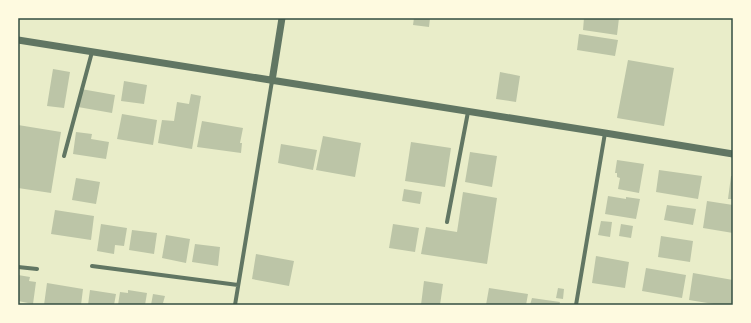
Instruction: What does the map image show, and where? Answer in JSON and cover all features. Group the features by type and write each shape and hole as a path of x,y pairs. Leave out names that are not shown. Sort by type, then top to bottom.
{"street":[{"path":"235,305 282,18"},
{"path":"18,40 733,154"},
{"path":"64,156 92,52"},
{"path":"447,222 468,112"},
{"path":"576,305 605,133"},
{"path":"18,266 37,269"},
{"path":"92,266 238,285"}],"building":[{"path":"414,18 430,18 429,27 413,25"},
{"path":"584,18 619,18 617,35 583,30"},
{"path":"579,34 618,40 615,56 577,50"},
{"path":"628,60 674,68 664,126 617,118"},
{"path":"53,69 70,72 64,108 47,106"},
{"path":"500,72 520,76 516,102 496,99"},
{"path":"124,81 147,85 144,104 121,101"},
{"path":"81,89 115,95 112,113 78,107"},
{"path":"191,94 201,96 192,149 158,143 162,120 174,121 177,102 189,104"},
{"path":"122,114 157,120 153,145 117,139"},
{"path":"202,121 243,128 240,143 242,143 241,153 197,147"},
{"path":"18,125 61,132 51,193 18,188"},
{"path":"76,132 92,134 91,139 109,142 106,159 73,154"},
{"path":"323,136 361,143 355,177 316,170"},
{"path":"411,142 451,148 445,187 405,181"},
{"path":"281,144 317,150 313,170 278,163"},
{"path":"470,152 497,156 492,187 465,182"},
{"path":"617,160 644,164 639,193 618,189 620,178 617,177 617,173 615,173"},
{"path":"659,170 702,176 698,199 656,192"},
{"path":"731,176 733,176 733,199 728,199"},
{"path":"76,178 100,182 96,204 72,200"},
{"path":"404,189 422,192 420,204 402,201"},
{"path":"463,192 497,198 487,264 421,254 426,227 457,232"},
{"path":"608,196 626,199 626,197 640,199 636,219 605,214"},
{"path":"707,201 733,205 733,233 703,228"},
{"path":"667,205 696,209 693,225 664,220"},
{"path":"55,210 94,216 91,240 51,234"},
{"path":"601,221 612,222 610,237 598,235"},
{"path":"101,224 127,228 124,246 115,245 114,254 97,251"},
{"path":"393,224 419,228 415,252 389,248"},
{"path":"621,224 633,226 631,238 619,236"},
{"path":"132,230 157,233 154,254 129,250"},
{"path":"166,235 190,239 186,263 162,258"},
{"path":"661,236 693,241 690,262 658,257"},
{"path":"195,244 220,247 218,266 192,262"},
{"path":"256,254 294,261 289,286 252,279"},
{"path":"596,256 629,262 625,288 592,283"},
{"path":"646,268 686,275 682,298 642,291"},
{"path":"693,273 733,280 733,305 720,305 689,300"},
{"path":"18,275 30,277 29,281 36,282 33,304 18,301"},
{"path":"424,281 443,284 440,305 421,305"},
{"path":"47,283 83,289 81,305 44,305"},
{"path":"489,288 528,294 526,305 486,305"},
{"path":"558,288 564,289 563,299 556,298"},
{"path":"90,290 116,294 114,305 88,305"},
{"path":"128,290 147,293 145,305 118,305 120,292 128,293"},
{"path":"153,294 165,296 163,303 171,305 151,305"},
{"path":"532,298 560,302 559,305 530,305"}]}
